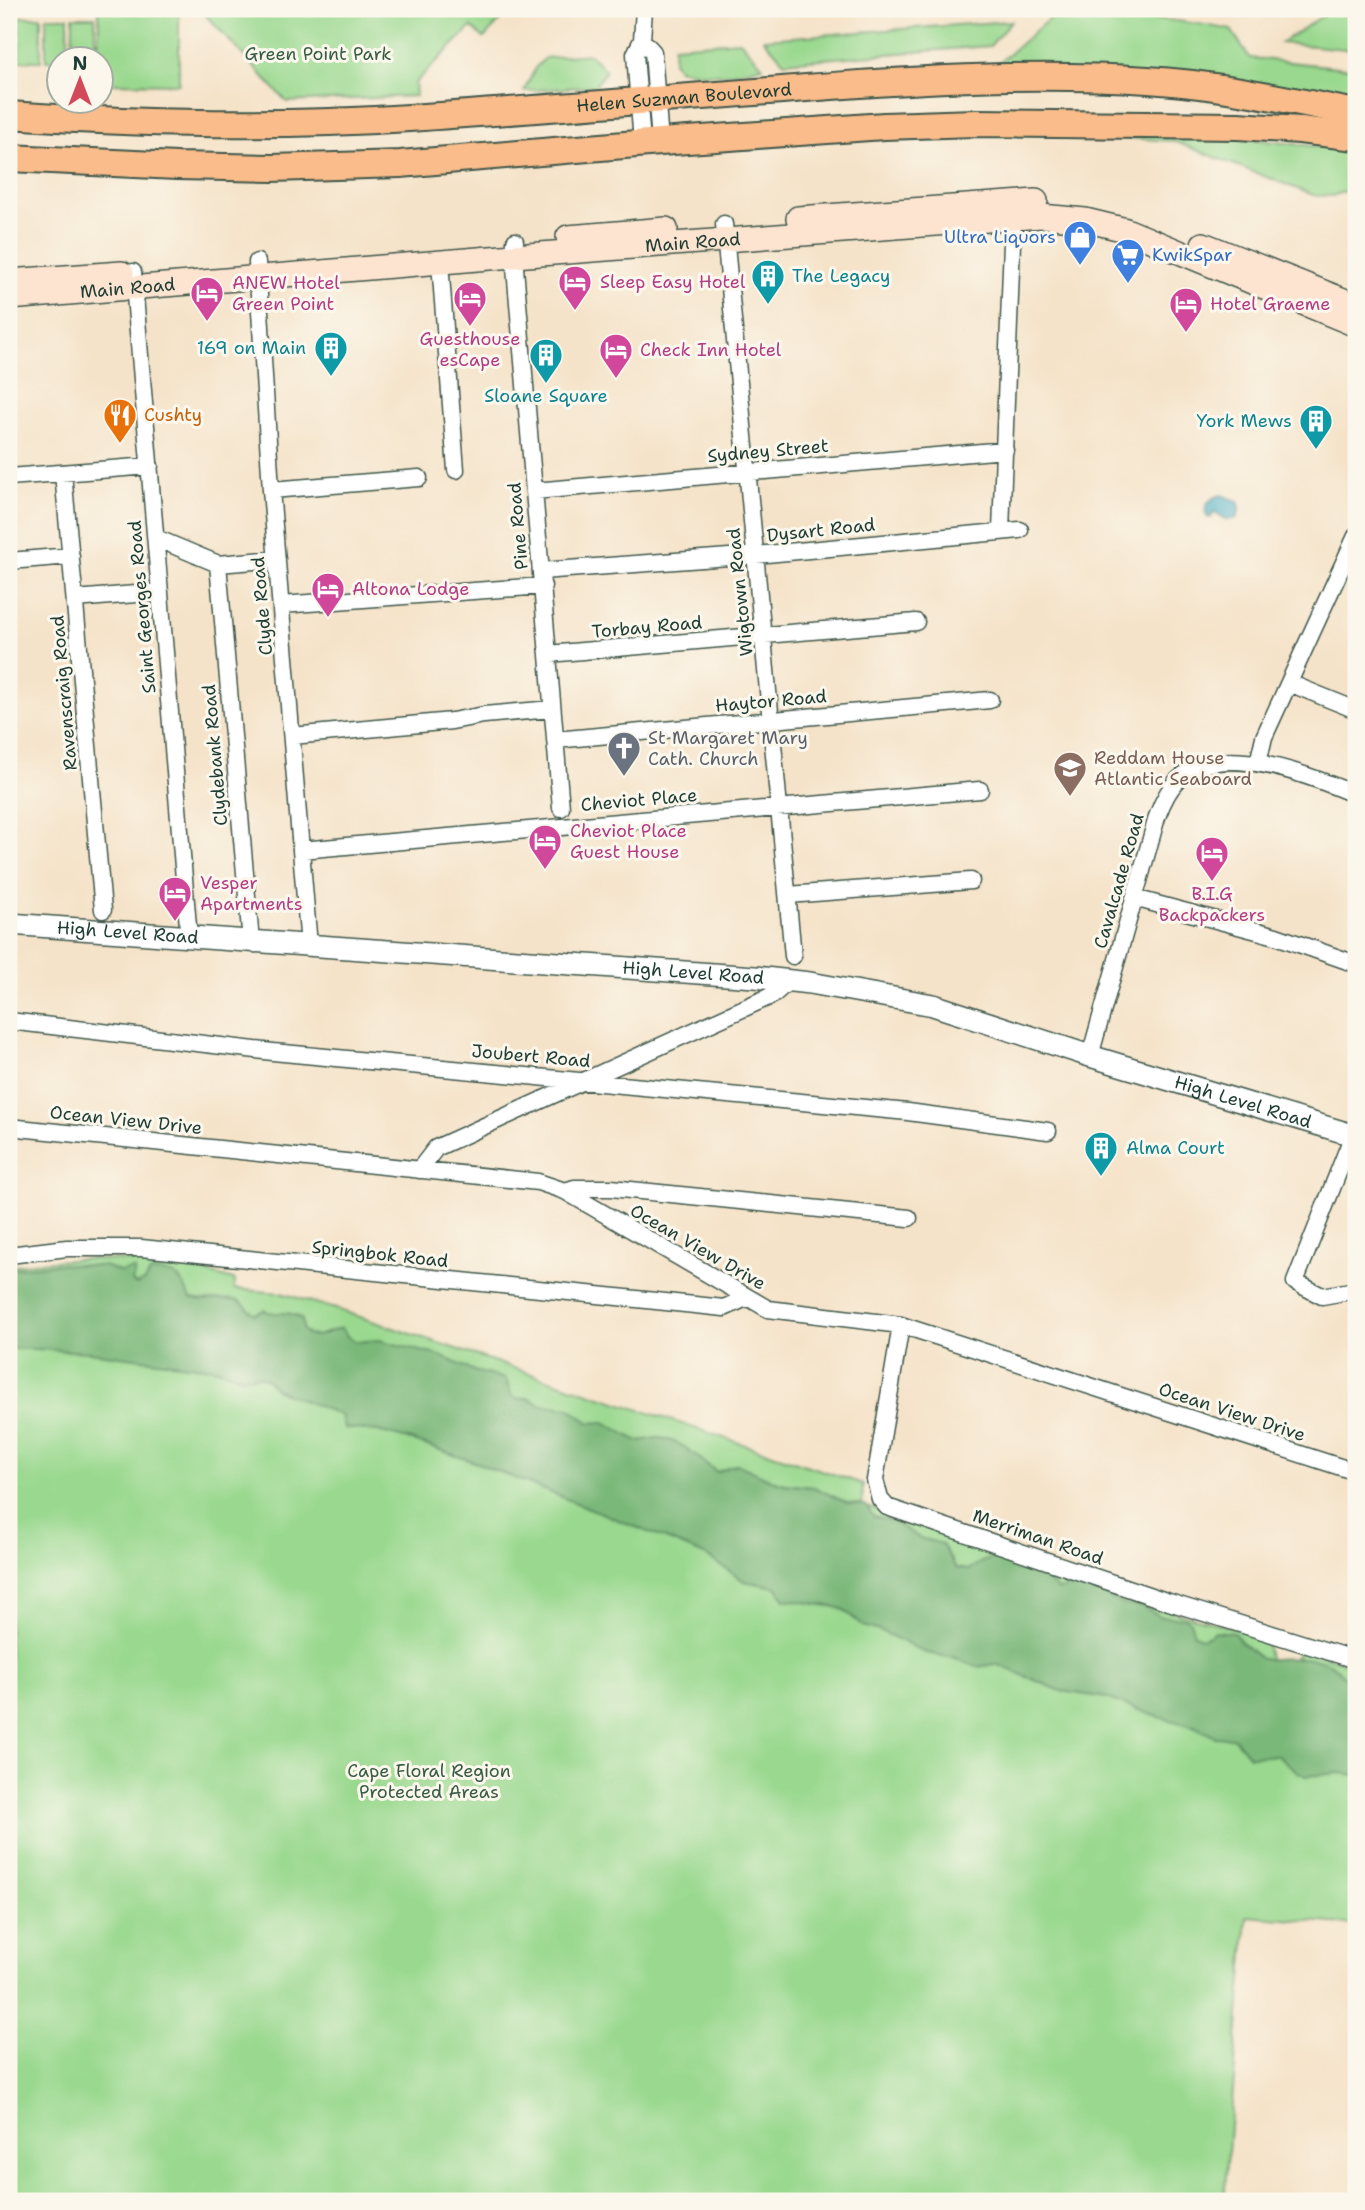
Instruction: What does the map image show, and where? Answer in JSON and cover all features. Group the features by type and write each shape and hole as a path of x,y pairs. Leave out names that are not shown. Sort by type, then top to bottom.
{"main road":[{"name":"Helen Suzman Boulevard","path":"9,115 135,122 404,119 947,79 1105,78 1199,85 1356,113"},
{"path":"9,158 129,165 272,168 400,164 884,126 1030,122 1238,126 1356,137"},
{"name":"Main Road","path":"725,232 1006,201 1089,205 1147,221 1356,305"},
{"name":"Main Road","path":"9,298 134,280 725,232 1013,217 1076,218 1115,227 1187,254 1356,325"},
{"name":"Main Road","path":"258,270 440,263 514,248"},
{"name":"Main Road","path":"9,281 134,280"}],"street":[{"path":"644,9 642,40 635,54 648,100 651,143"},
{"path":"1000,531 1013,217"},
{"name":"Wigtown Road","path":"725,232 746,472 773,720 793,956"},
{"name":"Pine Road","path":"514,248 561,808"},
{"path":"440,263 456,470"},
{"name":"Clyde Road","path":"258,270 271,490 309,946"},
{"name":"Saint Georges Road","path":"134,280 189,938"},
{"name":"Sydney Street","path":"534,491 1004,450"},
{"path":"9,477 149,466"},
{"name":"Ravenscraig Road","path":"63,472 103,910"},
{"path":"271,490 419,478"},
{"name":"Dysart Road","path":"281,605 1020,530"},
{"path":"1258,763 1264,737 1356,536"},
{"path":"156,538 218,564 277,559"},
{"path":"9,561 71,556"},
{"name":"Clydebank Road","path":"218,564 251,942"},
{"path":"75,598 160,592"},
{"name":"Torbay Road","path":"548,654 916,622"},
{"path":"1289,683 1356,710"},
{"name":"Haytor Road","path":"555,740 990,700"},
{"path":"292,736 552,709"},
{"name":"Cavalcade Road","path":"1090,1056 1157,817 1167,793 1179,779 1202,766 1258,763 1296,771 1356,795"},
{"name":"Cheviot Place","path":"301,850 980,790"},
{"path":"788,895 971,881"},
{"path":"1134,898 1276,936 1356,964"},
{"name":"High Level Road","path":"9,924 790,980 933,1005 1354,1136"},
{"path":"419,1170 436,1148 773,995 790,980"},
{"name":"Joubert Road","path":"9,1021 273,1052 908,1112 1048,1131"},
{"name":"Ocean View Drive","path":"9,1127 538,1182 565,1191 768,1309 901,1325 1356,1472"},
{"path":"1354,1136 1295,1282 1322,1296 1356,1290"},
{"path":"565,1191 574,1188 611,1188 909,1218"},
{"name":"Springbok Road","path":"9,1255 67,1248 131,1247 724,1308 746,1298"},
{"name":"Merriman Road","path":"901,1325 874,1480 880,1499 887,1507 1170,1602 1356,1660"}],"green space":[{"path":"99,9 179,9 179,84 116,83 116,46 98,46"},
{"name":"Green Point Park","path":"200,9 511,9 484,38 471,27 415,83 416,96 287,102"},
{"path":"1333,9 1356,9 1356,50 1281,43"},
{"path":"1068,15 1170,20 1231,30 1250,58 1356,69 1356,102 993,68 1050,18"},
{"path":"19,17 41,17 41,61 19,61"},
{"path":"46,17 68,17 68,46 46,46"},
{"path":"73,17 95,17 95,46 72,46"},
{"path":"1011,21 990,46 784,62 764,39"},
{"path":"740,41 763,66 712,74 678,69 673,61 674,46"},
{"path":"590,54 606,71 595,86 524,91 536,67 545,58"},
{"path":"1111,131 1259,140 1356,151 1356,187 1332,196 1313,195 1173,141 1095,136"},
{"name":"Cape Floral Region Protected Areas","path":"93,1259 177,1264 234,1280 234,1289 281,1293 336,1309 863,1484 862,1505 1162,1609 1265,1636 1270,1664 1289,1668 1301,1648 1356,1666 1356,1925 1247,1916 1224,2201 9,2201 9,1266"},
{"path":"56,1264 104,1266 120,1272 134,1269 132,1282 137,1285 151,1272 171,1274 180,1280 189,1297 205,1301 236,1300 255,1314 264,1310 293,1314 302,1320 303,1330 308,1335 317,1336 341,1328 355,1342 379,1340 440,1356 474,1371 506,1379 511,1395 516,1399 528,1398 541,1405 569,1408 590,1423 604,1422 638,1441 657,1438 669,1440 690,1451 717,1472 737,1464 771,1480 814,1487 847,1503 865,1505 874,1517 890,1520 920,1538 942,1544 956,1568 968,1570 983,1561 1000,1557 1035,1569 1058,1590 1079,1585 1123,1605 1142,1606 1159,1616 1185,1618 1190,1621 1194,1634 1200,1637 1216,1631 1234,1633 1261,1659 1323,1660 1356,1682 1356,1775 1339,1773 1307,1776 1278,1756 1249,1756 1234,1738 1215,1737 1196,1727 1152,1715 1107,1698 1061,1691 996,1664 977,1667 955,1658 926,1653 883,1632 863,1626 844,1610 785,1599 776,1587 744,1581 705,1555 480,1464 408,1439 377,1431 344,1428 341,1415 277,1390 267,1379 260,1376 242,1377 218,1369 90,1352 9,1349 9,1269"}],"water":[{"path":"1221,495 1238,501 1240,507 1237,518 1227,520 1215,512 1210,518 1207,517 1208,503"}],"place":[{"name":"Ultra Liquors","path":"1080,267"},
{"name":"KwikSpar","path":"1128,285"},
{"name":"The Legacy","path":"768,306"},
{"name":"Sleep Easy Hotel","path":"575,312"},
{"name":"ANEW Hotel Green Point","path":"207,323"},
{"name":"Guesthouse esCape","path":"470,328"},
{"name":"Hotel Graeme","path":"1186,334"},
{"name":"169 on Main","path":"331,378"},
{"name":"Check Inn Hotel","path":"616,380"},
{"name":"Sloane Square","path":"546,385"},
{"name":"Cushty","path":"120,445"},
{"name":"York Mews","path":"1316,451"},
{"name":"Altona Lodge","path":"328,619"},
{"name":"St Margaret Mary Cath. Church","path":"624,778"},
{"name":"Reddam House Atlantic Seaboard","path":"1070,798"},
{"name":"Cheviot Place Guest House","path":"545,871"},
{"name":"B.I.G Backpackers","path":"1212,883"},
{"name":"Vesper Apartments","path":"175,923"},
{"name":"Alma Court","path":"1101,1178"}]}
